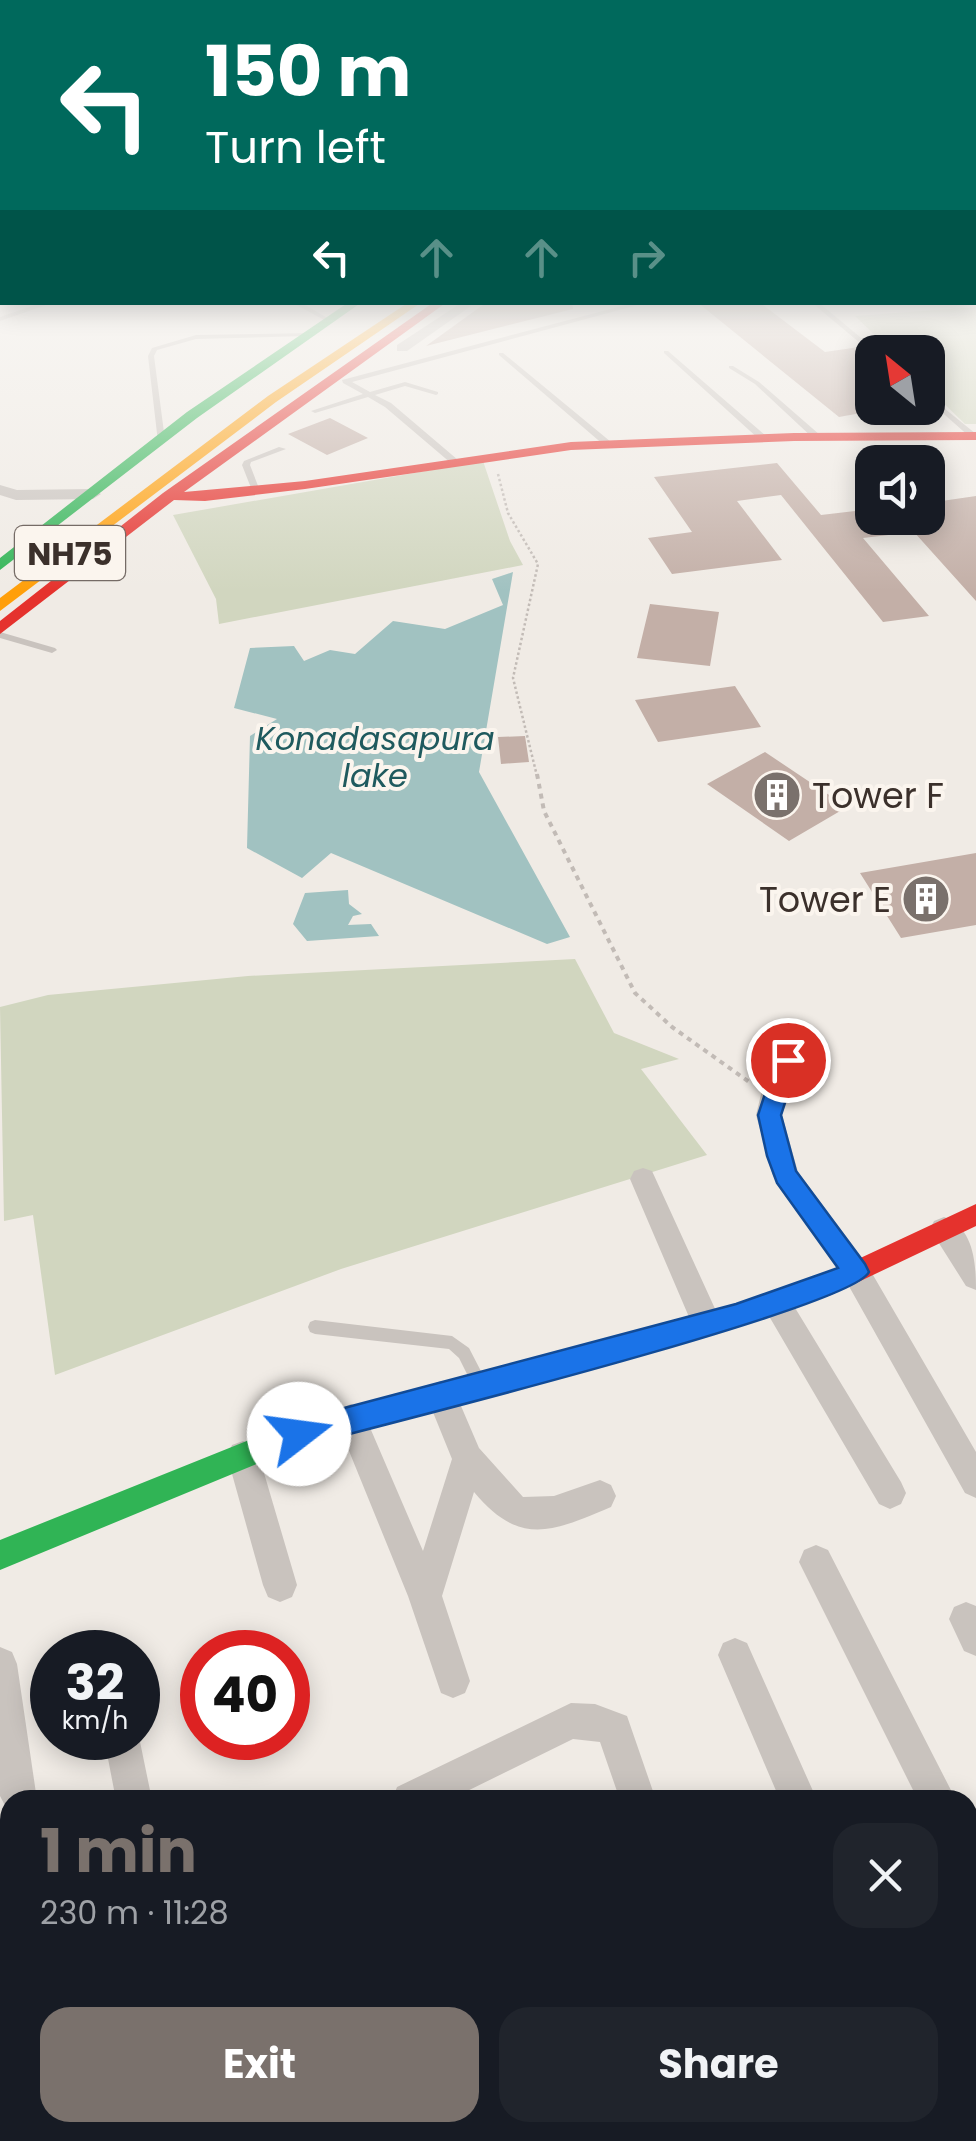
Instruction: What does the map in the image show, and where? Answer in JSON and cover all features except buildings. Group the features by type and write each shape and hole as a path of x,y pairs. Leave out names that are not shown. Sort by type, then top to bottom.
{"main road":[{"path":"0,565 229,391"},
{"name":"NH75","path":"0,606 250,391"},
{"name":"NH75","path":"0,583 272,399 291,391"},
{"path":"0,632 168,496 311,391"},
{"path":"168,496 256,491 406,472 494,455 608,444 975,436"},
{"path":"0,1555 299,1434 776,1302 856,1272 976,1214"}],"street":[{"path":"3,492 93,494"},
{"path":"801,1038 772,1098 772,1132 786,1176 856,1272 976,1482"},
{"path":"643,1179 707,1324"},
{"path":"944,1229 976,1277"},
{"path":"776,1302 890,1492"},
{"path":"440,1395 468,1459 497,1498 526,1518 552,1516 600,1496"},
{"path":"352,1419 425,1596 453,1681"},
{"path":"242,1456 280,1585"},
{"path":"425,1596 468,1459"},
{"path":"816,1562 933,1790"},
{"path":"735,1655 795,1790"},
{"path":"0,1664 18,1790"},
{"path":"431,1790 571,1722 595,1722 614,1729 635,1790"},
{"path":"126,1760 132,1790"}],"lane":[{"path":"155,391 161,440"},
{"path":"363,391 388,405 455,462"},
{"path":"315,410 375,391"},
{"path":"429,391 436,393"},
{"path":"545,391 608,444"},
{"path":"710,391 764,438"},
{"path":"765,391 817,437"},
{"path":"945,411 975,436"},
{"path":"256,491 248,461 282,449"},
{"path":"0,632 52,650"},
{"path":"315,1327 452,1343 464,1353 480,1384"}],"path":[{"path":"494,455 508,514 538,564 512,678 529,732 544,811 636,993 672,1027 772,1098"}],"green space":[{"path":"945,391 976,391 976,424 965,424 945,405"},
{"path":"483,461 510,541 523,565 219,624 216,599 173,515"},
{"path":"575,959 614,1033 679,1059 641,1069 707,1155 341,1269 55,1375 33,1215 4,1221 0,1007 48,995 248,976"}],"water":[{"name":"Konadasapura lake","path":"513,572 479,772 570,937 547,944 331,853 302,878 247,848 250,736 277,719 234,708 250,648 294,646 304,661 330,650 355,654 393,621 445,629 503,605 492,579"},
{"path":"348,890 349,904 362,914 353,916 348,925 371,924 379,936 307,941 293,924 305,893"}],"traffic: fast":[{"path":"0,565 227,391"},
{"path":"0,1555 299,1433 501,1379"}],"traffic: slow":[{"path":"0,606 284,391"}],"traffic: jam":[{"path":"0,629 217,460 315,391"},
{"path":"168,496 205,497 305,485 571,446 794,437 976,436"},
{"path":"501,1379 736,1316 831,1284 976,1214"}],"place":[{"name":"Tower F","path":"777,795"},
{"name":"Tower E","path":"926,899"}],"route":[{"path":"299,1434 736,1316 856,1272 786,1176 779,1156 769,1115 777,1082 788,1060"}]}
